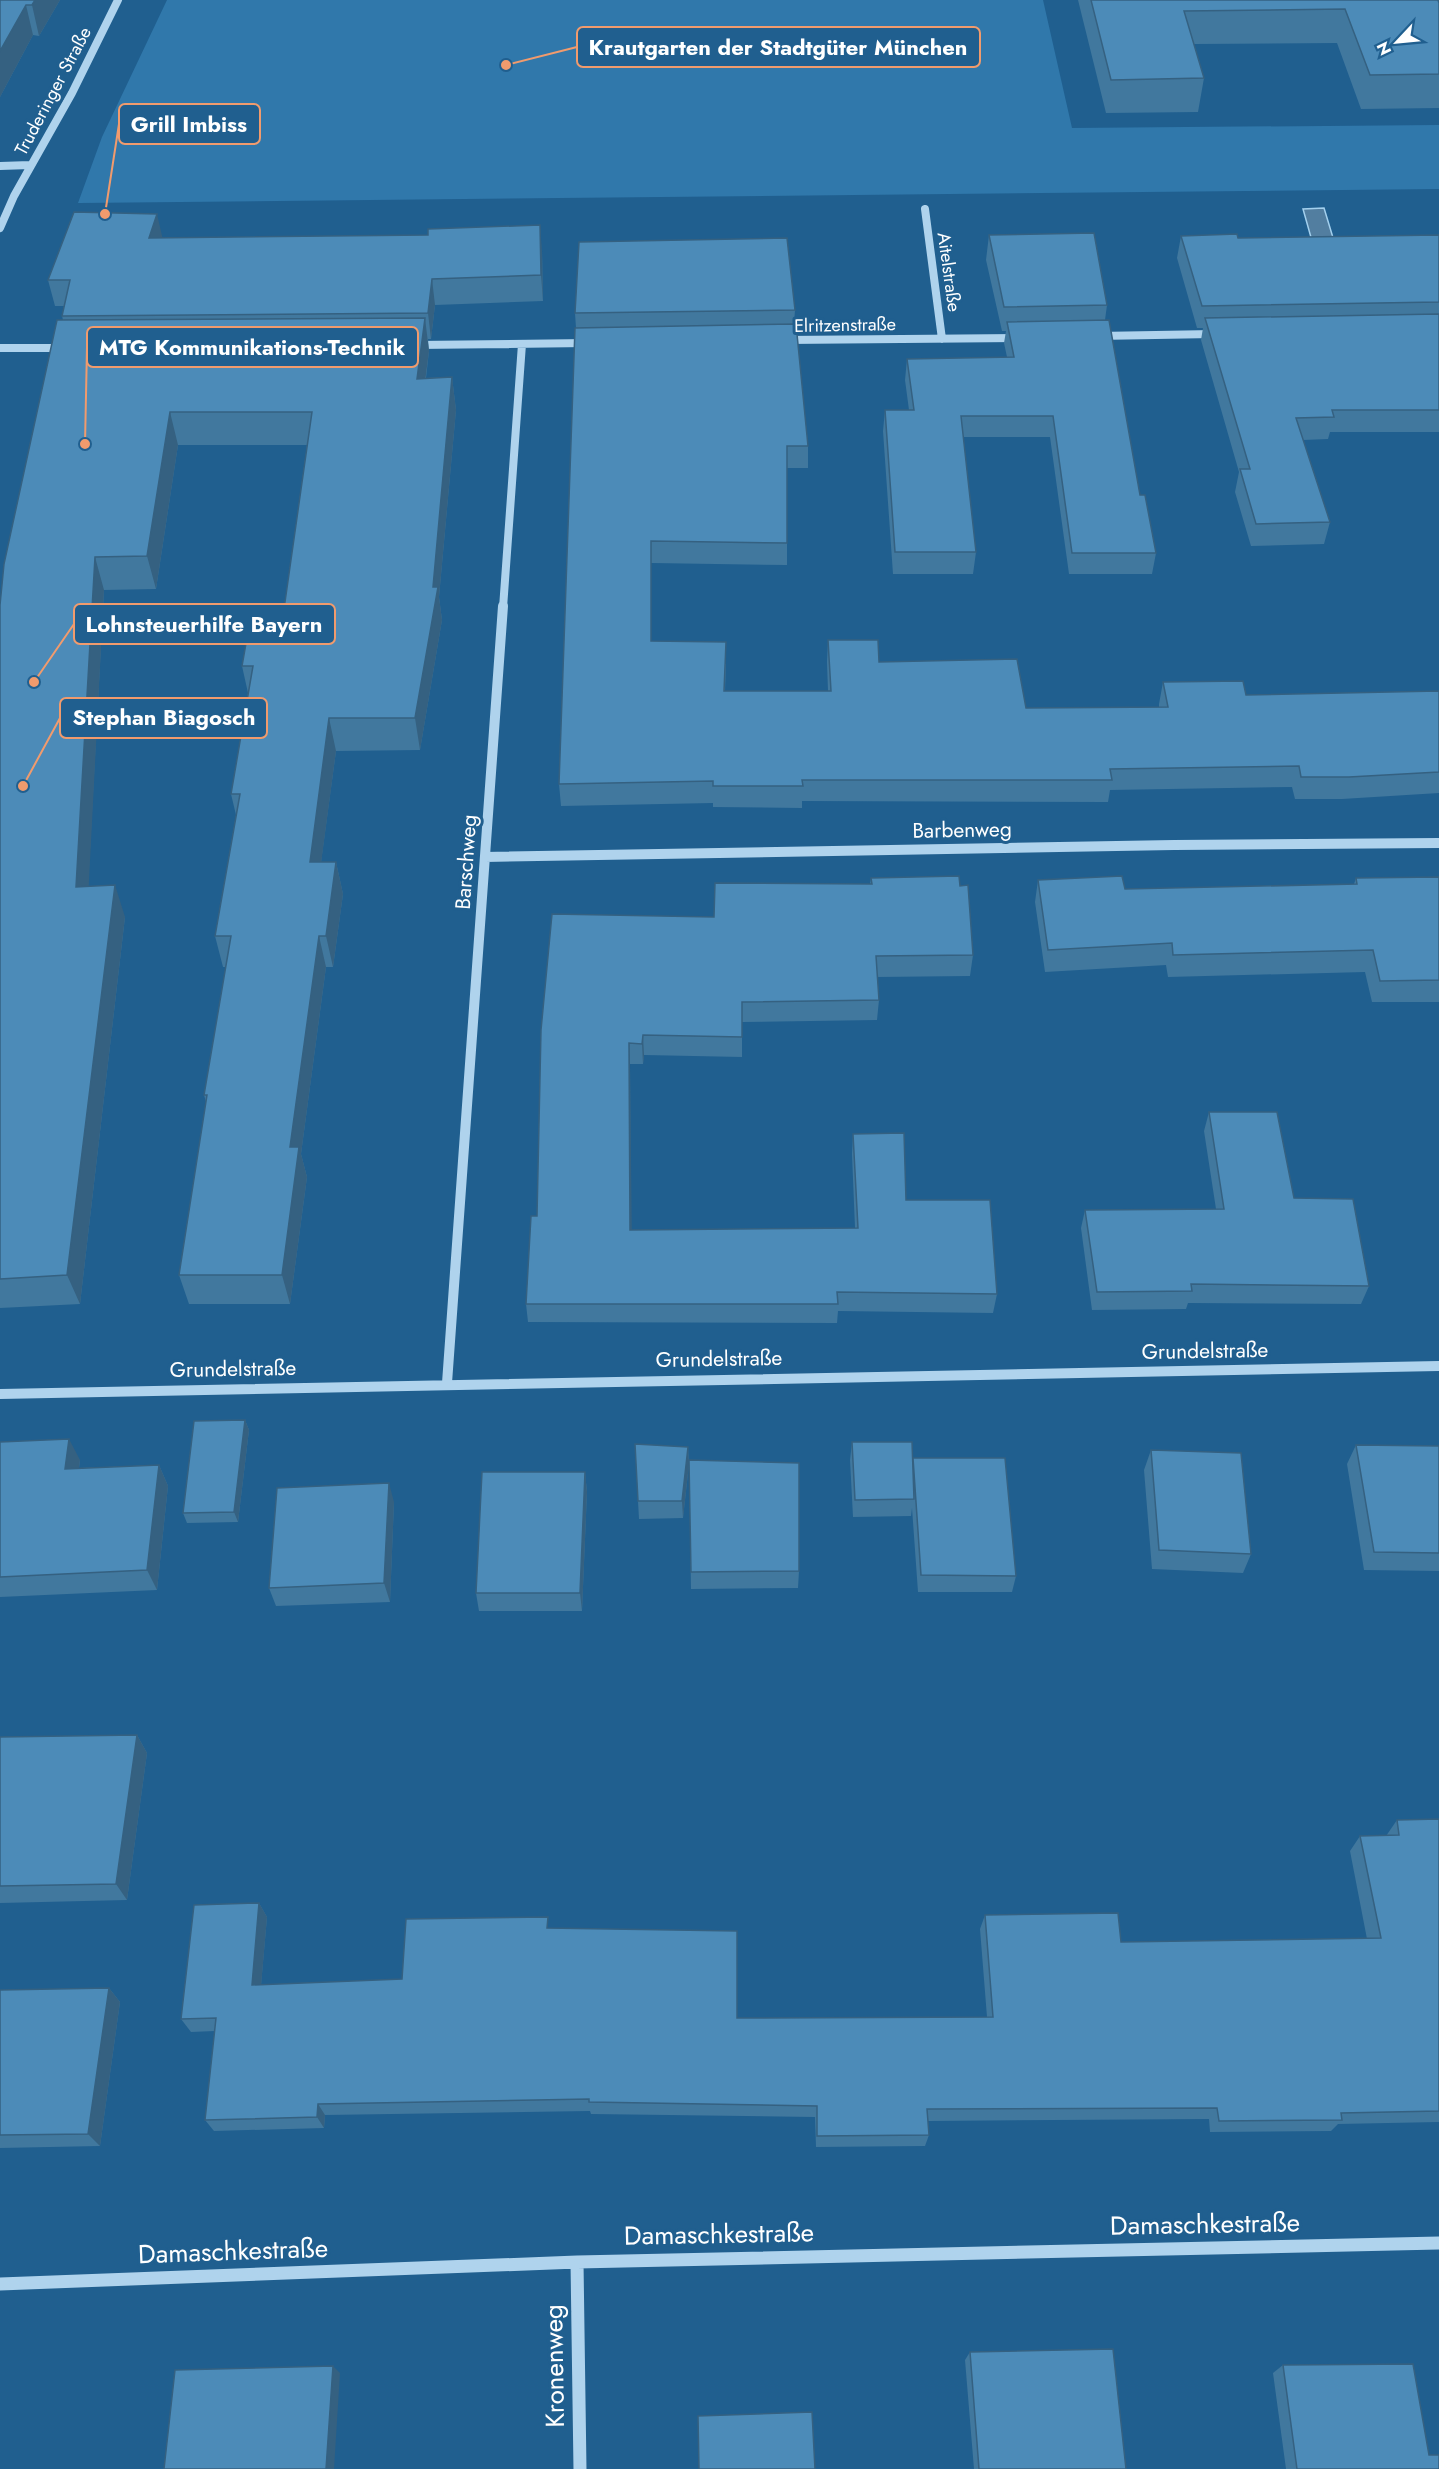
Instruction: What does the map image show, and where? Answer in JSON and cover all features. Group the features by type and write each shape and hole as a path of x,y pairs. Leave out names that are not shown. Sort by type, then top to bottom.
{"street":[{"name":"Truderinger Straße","path":"0,228 30,165 72,93 118,0"},
{"path":"0,166 30,165"},
{"name":"Aitelstraße","path":"925,209 942,339"},
{"path":"1093,336 1220,334"},
{"name":"Elritzenstraße","path":"773,341 1023,338"},
{"path":"411,345 593,343"},
{"name":"Barschweg","path":"447,1383 522,344"},
{"path":"0,348 72,348"},
{"name":"Barbenweg","path":"485,857 1162,845 1439,843"},
{"name":"Grundelstraße","path":"0,1394 447,1383 1439,1366"},
{"name":"Damaschkestraße","path":"0,2284 578,2262 1439,2243"},
{"name":"Kronenweg","path":"578,2262 580,2469"}],"shaded area":[{"path":"167,0 1043,0 1072,128 1439,125 1439,189 78,203 102,137"},
{"path":"1324,208 1334,241 1312,241 1303,209"}],"building":[{"path":"0,0 35,0 32,5 26,5 0,51"},
{"path":"1091,0 1438,0 1439,74 1370,75 1345,9 1184,11 1204,78 1111,80"},
{"path":"74,212 157,214 149,238 428,235 428,229 540,225 541,275 432,279 428,313 62,316 70,280 48,280"},
{"path":"1094,233 1107,305 1004,307 989,235"},
{"path":"1237,234 1238,238 1439,235 1439,302 1202,306 1181,236"},
{"path":"787,238 795,310 575,313 579,242"},
{"path":"1439,314 1439,410 1332,410 1334,417 1296,418 1330,522 1256,524 1240,469 1250,469 1205,318"},
{"path":"425,318 417,379 452,377 433,587 438,587 415,718 329,718 310,862 336,862 326,936 319,936 290,1147 299,1147 282,1275 179,1275 207,1095 204,1095 231,936 215,936 240,794 231,794 253,666 242,666 252,609 284,609 312,412 170,412 147,556 95,557 76,887 115,885 67,1275 0,1279 0,605 4,564 57,320"},
{"path":"1109,320 1140,495 1145,495 1156,553 1072,553 1053,416 961,416 976,552 895,552 885,410 914,410 907,359 1014,357 1007,322"},
{"path":"796,324 808,446 787,446 787,543 651,541 651,641 726,642 724,691 831,691 828,640 878,640 879,662 1017,659 1026,708 1168,707 1163,682 1243,681 1246,695 1439,691 1439,772 1301,777 1299,766 1110,769 1112,780 802,780 803,786 713,786 713,781 559,784 575,328"},
{"path":"959,876 960,886 968,885 973,955 876,956 879,1000 742,1002 742,1037 643,1035 642,1044 629,1043 630,1230 858,1228 853,1134 904,1133 906,1200 990,1200 997,1294 837,1292 838,1304 526,1304 531,1216 537,1216 541,1030 552,914 714,917 715,883 872,884 871,878"},
{"path":"1122,876 1125,889 1357,884 1356,878 1439,877 1439,980 1380,981 1373,950 1173,955 1172,943 1048,950 1038,880"},
{"path":"1209,1112 1277,1112 1294,1198 1353,1199 1369,1286 1191,1284 1192,1291 1097,1292 1085,1210 1224,1209"},
{"path":"245,1420 234,1512 183,1513 194,1421"},
{"path":"69,1439 65,1469 159,1465 147,1570 0,1577 0,1442"},
{"path":"852,1442 912,1442 914,1499 855,1500"},
{"path":"635,1444 688,1447 682,1501 638,1501"},
{"path":"1356,1445 1439,1446 1439,1553 1374,1552"},
{"path":"1151,1450 1241,1453 1251,1554 1159,1550"},
{"path":"913,1458 1005,1458 1016,1576 921,1575"},
{"path":"689,1460 799,1463 799,1571 691,1572"},
{"path":"482,1472 585,1472 580,1593 476,1593"},
{"path":"389,1483 384,1583 269,1588 277,1488"},
{"path":"137,1735 116,1884 0,1886 0,1737"},
{"path":"1439,1819 1439,2111 1341,2113 1342,2120 1219,2121 1217,2108 927,2109 929,2135 817,2136 817,2106 589,2102 589,2099 318,2104 317,2117 205,2120 216,2018 181,2019 194,1905 259,1903 252,1985 402,1979 406,1919 548,1917 547,1928 737,1931 737,2018 993,2017 985,1915 1118,1913 1121,1942 1381,1938 1360,1836 1399,1835 1397,1820"},
{"path":"109,1988 88,2134 0,2135 0,1990"},
{"path":"1113,2349 1126,2469 979,2469 970,2352"},
{"path":"1413,2364 1429,2455 1439,2455 1439,2469 1297,2469 1283,2365"},
{"path":"333,2366 326,2469 164,2469 175,2370"},
{"path":"812,2412 815,2469 699,2469 698,2416"}],"place":[{"name":"Krautgarten der Stadtgüter München","path":"506,65"},
{"name":"Grill Imbiss","path":"105,214"},
{"name":"MTG Kommunikations-Technik","path":"85,444"},
{"name":"Lohnsteuerhilfe Bayern","path":"34,682"},
{"name":"Stephan Biagosch","path":"23,786"}]}
